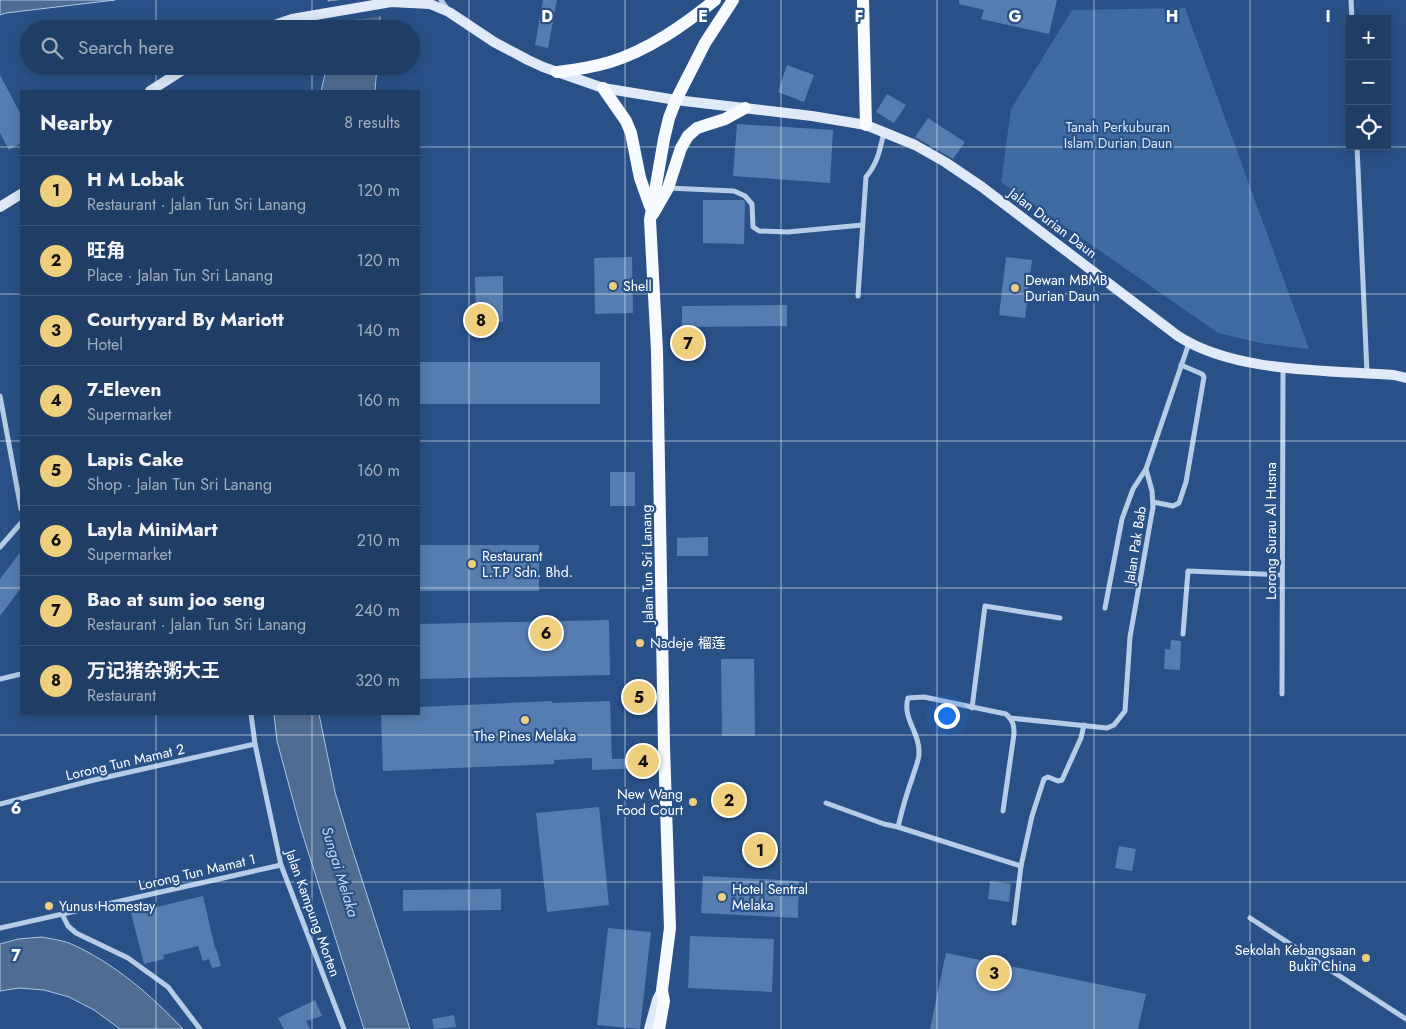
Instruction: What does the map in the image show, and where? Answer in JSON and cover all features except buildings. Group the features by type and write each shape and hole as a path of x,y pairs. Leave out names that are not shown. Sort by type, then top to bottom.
{"main road":[{"path":"557,72 611,62 644,48 678,28 714,0"},
{"name":"Jalan Tun Sri Lanang","path":"659,1029 664,1000 662,990 670,928 664,746 657,351 651,214 664,139 676,100 705,43 733,0"},
{"path":"863,0 866,125"},
{"path":"603,88 621,111 631,133 640,178 651,214"},
{"path":"651,214 668,188 681,148 688,136 697,128 725,119 745,108"}],"street":[{"path":"441,0 449,12"},
{"path":"1351,0 1352,15"},
{"name":"Jalan Durian Daun","path":"289,20 391,2 417,1 449,12 494,42 528,60 603,88 676,100 812,116 866,125 915,145 945,162 982,187 1189,343 1210,353 1283,368 1394,375 1406,378"},
{"path":"152,90 175,75"},
{"path":"858,296 866,177 875,166 884,131"},
{"path":"1357,150 1367,373"},
{"path":"668,188 734,191 744,196 752,204 754,227 760,231 788,232 862,225"},
{"path":"0,207 20,195"},
{"path":"1105,608 1122,519 1133,489 1146,469 1189,343"},
{"path":"1154,502 1173,506 1179,503 1186,482 1204,377 1202,374 1181,365"},
{"name":"Lorong Surau Al Husna","path":"1282,694 1283,368"},
{"path":"0,396 20,504"},
{"name":"Jalan Pak Bab","path":"1084,725 1107,728 1114,725 1125,711 1130,637 1154,502 1146,469"},
{"path":"0,547 20,524"},
{"path":"1183,634 1188,571 1282,575"},
{"path":"972,708 985,606 1060,618"},
{"path":"0,679 20,674"},
{"path":"898,827 902,807 920,754 918,741 905,707 908,698 924,697 1006,714 1010,718 1013,722 1014,734 1003,811"},
{"name":"Jalan Kampung Morten","path":"251,715 255,744 281,865 344,1029"},
{"path":"1010,718 1084,725 1062,780 1059,782 1048,777 1044,779 1032,816 1021,866 1014,923"},
{"name":"Lorong Tun Mamat 2","path":"0,804 94,780 255,744"},
{"path":"826,802 884,824 1021,866"},
{"name":"Lorong Tun Mamat 1","path":"0,928 281,865"},
{"path":"62,914 68,926 76,933 128,958 168,986 200,1029"},
{"path":"1250,918 1406,1019"},
{"path":"649,1029 657,1000 662,990"}],"green space":[{"name":"Tanah Perkuburan Islam Durian Daun","path":"1185,8 1309,349 1261,343 1218,333 1001,182 1011,109 1072,10"}],"water":[{"path":"0,0 115,0 0,15"},
{"path":"328,0 380,0 380,20 332,20"},
{"path":"325,75 376,75 375,90 321,90"},
{"name":"Sungai Melaka","path":"274,715 319,715 335,792 410,1029 364,1029 300,826 277,741"},
{"path":"42,937 69,943 101,960 130,980 183,1029 120,1029 94,1010 69,997 44,990 19,988 0,991 0,944 18,939"}],"pier":[{"path":"340,0 383,0 383,16 352,20 329,20 326,2"}],"place":[{"name":"Shell","path":"613,286"},
{"name":"Dewan MBMB Durian Daun","path":"1015,288"},
{"name":"万记猪杂粥大王","path":"481,320"},
{"name":"Bao at sum joo seng","path":"688,343"},
{"name":"Restaurant L.T.P Sdn. Bhd.","path":"472,564"},
{"name":"Layla MiniMart","path":"546,633"},
{"name":"Nadeje 榴莲","path":"640,643"},
{"name":"Lapis Cake","path":"639,697"},
{"name":"The Pines Melaka","path":"525,720"},
{"name":"7-Eleven","path":"643,761"},
{"name":"旺角","path":"729,800"},
{"name":"New Wang Food Court","path":"693,802"},
{"name":"H M Lobak","path":"760,850"},
{"name":"Hotel Sentral Melaka","path":"722,897"},
{"name":"Yunus Homestay","path":"49,906"},
{"name":"Sekolah Kebangsaan Bukit China","path":"1366,958"},
{"name":"Courtyyard By Mariott","path":"994,973"}]}
